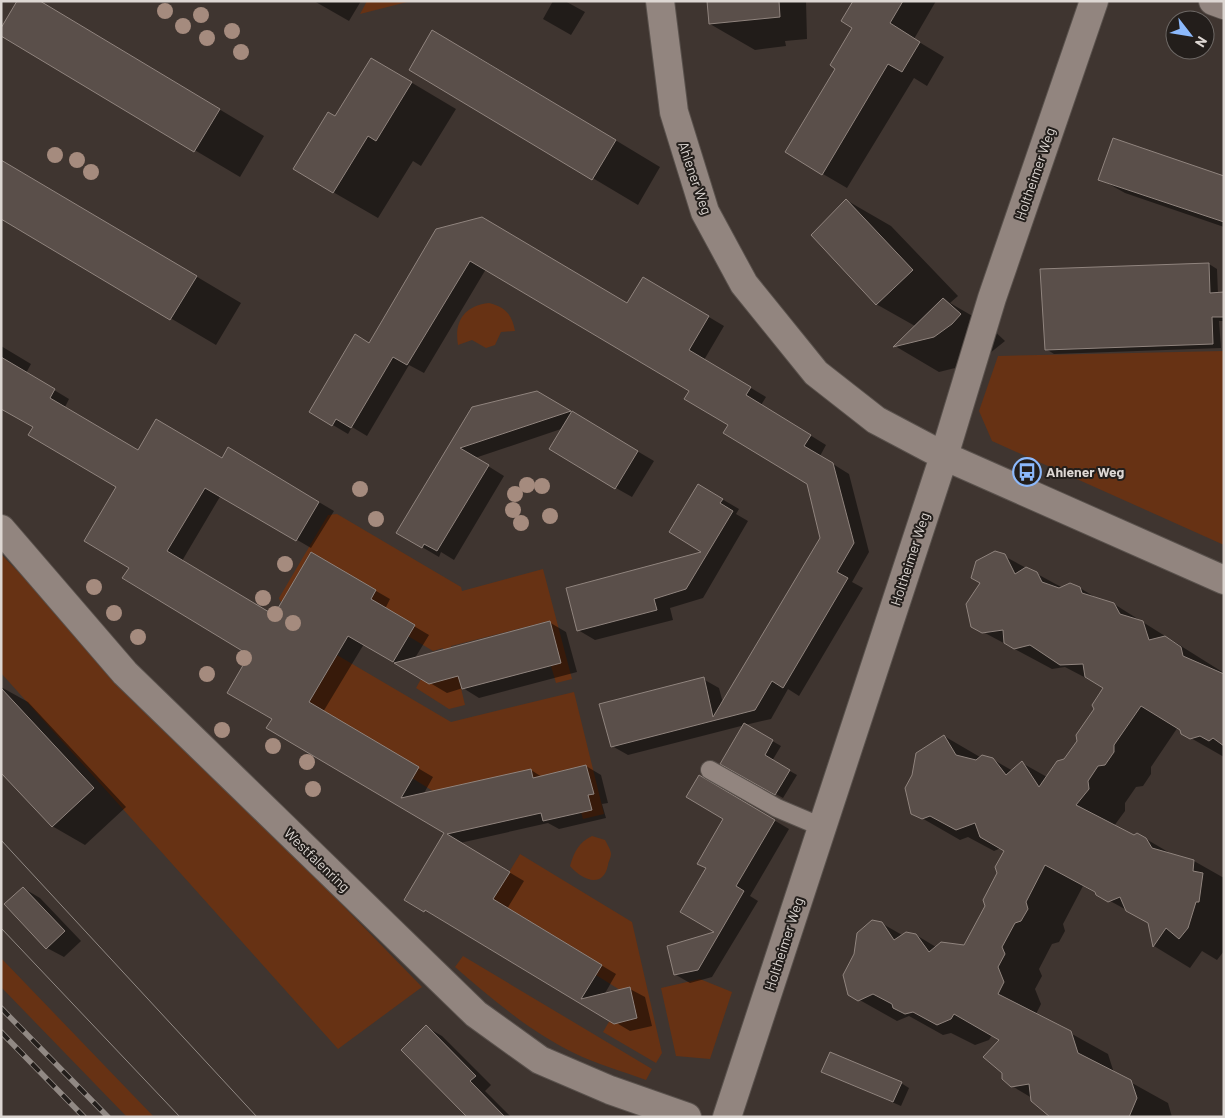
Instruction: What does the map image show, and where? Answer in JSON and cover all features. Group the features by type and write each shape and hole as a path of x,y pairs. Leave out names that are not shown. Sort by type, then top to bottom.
{"street":[{"name":"Ahlener Weg","path":"660,1 674,112 705,212 744,284 816,373 876,420 944,456 1224,580"},
{"name":"Holtheimer Weg","path":"727,1117 944,456 992,298 1094,1"},
{"path":"1213,1 1224,5"},
{"name":"Westfalenring","path":"1,529 126,673 476,1014 540,1060 610,1090 687,1117"}],"lane":[{"path":"710,770 777,808 822,827"}],"shaded area":[{"path":"367,1 411,1 360,14"},
{"path":"489,303 507,312 512,320 515,331 501,332 495,345 486,348 472,340 458,345 459,322 463,316 473,307"},
{"path":"1224,351 1224,545 992,441 979,411 998,356"},
{"path":"337,514 461,587 462,591 543,569 572,679 556,683 551,666 560,663 549,621 451,646 465,705 449,709 416,688 421,679 451,678 443,648 433,651 408,636 415,625 371,599 376,590 311,552 289,589 289,607 280,601 279,598 328,515"},
{"path":"1,554 422,987 338,1049 1,673"},
{"path":"337,655 451,722 574,692 604,814 583,819 581,812 588,795 593,794 586,765 533,778 436,793 412,778 309,702"},
{"path":"592,836 605,840 611,854 605,873 602,878 597,880 591,880 580,875 570,866 578,848"},
{"path":"520,854 632,922 662,1053 656,1063 603,1032 610,1020 614,1023 637,1018 630,988 620,990 596,975 602,965 493,899"},
{"path":"463,956 652,1069 646,1080 582,1057 526,1025 455,967"},
{"path":"1,958 154,1117 127,1117 1,987"},
{"path":"700,979 732,992 710,1059 676,1056 661,988"}],"building":[{"path":"17,1 40,1 220,109 194,152 1,36 1,28"},
{"path":"707,1 779,1 780,17 709,24"},
{"path":"853,1 903,1 890,23 920,42 902,72 888,64 822,175 785,152 835,69 830,65 852,28 841,21"},
{"path":"432,30 616,140 592,180 409,70"},
{"path":"371,58 412,82 376,141 368,136 333,193 293,169 328,112 335,116"},
{"path":"1113,138 1224,176 1224,222 1098,180"},
{"path":"1,160 197,276 170,320 1,219"},
{"path":"846,199 913,270 876,305 811,235"},
{"path":"482,217 627,303 643,277 709,316 689,350 751,387 746,395 811,435 804,446 833,463 854,543 837,572 848,578 783,688 772,681 755,710 611,747 599,704 704,677 713,717 820,538 807,484 723,433 728,425 684,399 689,391 470,261 407,365 393,357 351,428 336,419 332,426 309,412 355,334 369,343 436,229"},
{"path":"1209,263 1210,293 1224,292 1224,317 1212,317 1213,344 1045,350 1040,269"},
{"path":"943,298 961,314 952,324 934,337 893,347"},
{"path":"1,357 55,389 50,398 138,450 156,419 222,458 228,447 319,502 296,541 205,488 167,551 274,615 311,552 376,590 371,599 415,625 393,662 348,636 309,702 419,767 401,798 531,769 533,778 586,765 594,794 588,795 592,810 543,821 541,813 447,834 510,872 493,899 602,965 581,999 630,987 637,1018 614,1024 425,910 424,912 404,900 444,833 266,728 272,719 227,693 249,655 122,578 129,568 84,541 116,487 28,435 33,427 1,409"},
{"path":"537,391 571,411 460,448 489,465 437,551 424,544 422,548 396,533 472,407"},
{"path":"572,411 638,451 615,489 549,449"},
{"path":"698,484 723,499 720,503 733,511 686,589 654,599 657,610 577,631 566,588 701,552 669,532"},
{"path":"995,551 1005,554 1015,574 1026,567 1037,572 1042,582 1059,588 1070,583 1080,587 1082,593 1114,603 1120,614 1143,621 1149,640 1165,636 1181,647 1183,656 1224,674 1224,746 1213,738 1209,741 1200,736 1190,739 1181,734 1180,730 1141,706 1114,745 1114,752 1105,765 1098,766 1088,781 1089,789 1076,805 1134,835 1137,833 1146,838 1152,848 1194,860 1193,871 1203,873 1199,902 1196,902 1188,928 1179,939 1166,928 1153,947 1148,923 1126,911 1120,897 1108,902 1096,895 1095,892 1045,865 1026,902 1028,909 1021,921 1015,923 1002,947 1005,954 998,967 1004,982 998,994 1071,1031 1078,1053 1131,1080 1137,1098 1129,1117 1050,1117 1031,1101 1029,1084 1011,1087 1002,1079 1002,1073 983,1057 999,1040 954,1014 951,1019 937,1025 913,1012 905,1014 893,1008 892,1004 873,994 858,1001 848,995 843,975 854,954 857,933 872,920 882,922 894,940 906,932 916,934 929,952 941,942 964,945 985,906 983,900 997,873 995,867 1004,851 980,837 975,823 956,830 930,816 922,819 911,814 905,788 912,775 916,753 944,735 956,755 976,760 982,755 993,758 1006,775 1022,761 1039,787 1057,761 1064,759 1077,741 1076,735 1094,709 1092,705 1103,688 1085,677 1083,664 1060,665 1030,645 1014,649 1004,643 1003,630 982,633 971,627 966,604 980,583 971,578 976,561"},
{"path":"550,621 561,663 462,689 458,676 429,684 394,663"},
{"path":"1,688 94,788 52,827 1,773"},
{"path":"744,723 773,740 765,755 790,770 775,795 720,764"},
{"path":"699,775 775,820 736,886 744,891 698,970 674,975 667,946 714,932 680,912 706,868 697,864 723,819 686,797"},
{"path":"23,887 65,931 46,949 4,904"},
{"path":"426,1025 476,1076 470,1081 505,1117 467,1117 401,1050"},
{"path":"830,1052 902,1082 893,1102 821,1072"}],"tram line":[{"path":"1,840 257,1117"},
{"path":"1,928 180,1117"}],"railway":[{"path":"1,1008 108,1117"},
{"path":"1,1032 84,1117"}],"place":[{"name":"Ahlener Weg","path":"1027,472"}]}
